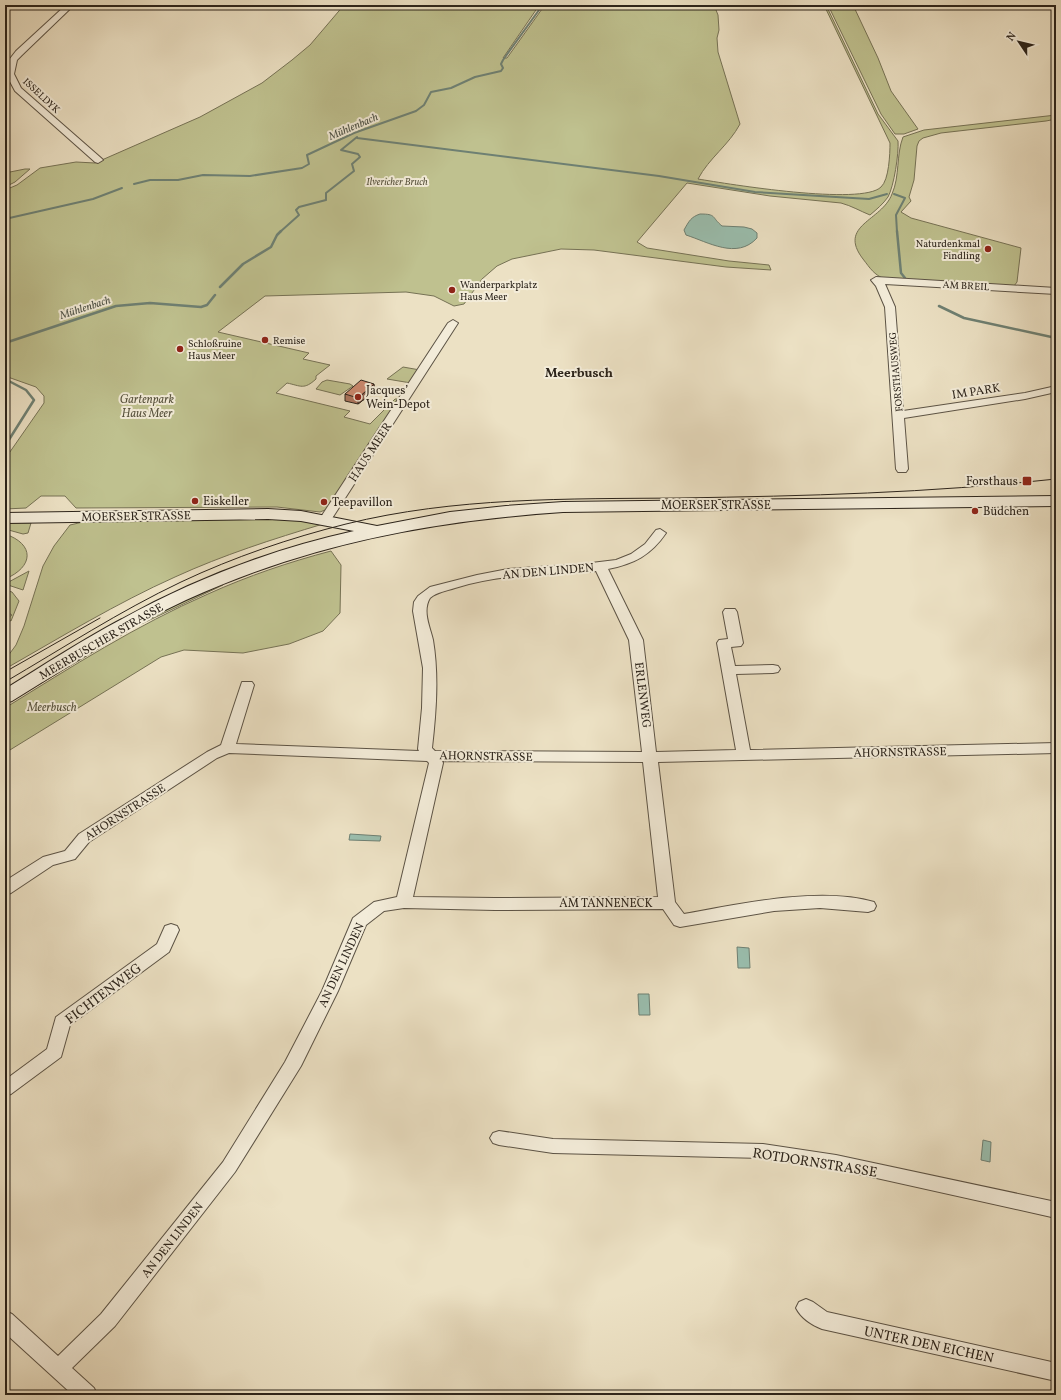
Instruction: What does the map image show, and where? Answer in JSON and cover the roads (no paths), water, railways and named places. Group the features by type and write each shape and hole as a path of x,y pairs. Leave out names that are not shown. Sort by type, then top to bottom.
{"main road":[{"name":"MOERSER STRASSE","path":"334,541 378,530 447,516 519,509 1056,501"},
{"name":"MOERSER STRASSE","path":"5,518 241,514 284,515 331,521 378,530"},
{"path":"331,521 340,526 338,535 334,541"},
{"name":"MEERBUSCHER STRASSE","path":"5,697 130,622 167,603 241,571 334,541"}],"street":[{"name":"ISSELDYK","path":"70,5 19,53 13,60 10,74 18,89 98,160"},
{"name":"AM BREIL","path":"876,280 1056,290"},
{"name":"FORSTHAUSWEG","path":"876,280 881,285 890,306 902,469"},
{"name":"HAUS MEER","path":"331,521 453,323"},
{"name":"IM PARK","path":"899,415 1025,396 1056,389"},
{"path":"600,566 619,563 631,559 645,551 655,542 660,533"},
{"name":"AN DEN LINDEN","path":"58,1369 108,1320 229,1167 292,1066 330,991 359,922 380,906 404,902 436,763 426,749 431,690 426,643 420,611 421,602 424,596 433,591 459,583 491,576 529,570 600,566"},
{"name":"ERLENWEG","path":"600,566 636,640 667,902"},
{"path":"730,612 736,643 724,643 744,755"},
{"path":"729,670 773,669"},
{"path":"227,748 247,685"},
{"name":"AHORNSTRASSE","path":"5,889 48,861 70,855 84,838 212,755 227,748 414,756 651,757 1056,748"},
{"name":"AM TANNENECK","path":"404,902 495,904 667,902 680,921 732,910 783,902 849,903 868,906"},
{"name":"FICHTENWEG","path":"5,1089 55,1052 62,1022 163,948 171,930"},
{"name":"ROTDORNSTRASSE","path":"499,1138 553,1146 763,1152 836,1162 1056,1210"},
{"name":"UNTER DEN EICHEN","path":"806,1308 822,1320 1056,1372"},
{"path":"5,1320 87,1395"}],"waterway":[{"name":"Mühlenbach","path":"134,184 150,180 178,180 203,175 250,176 302,168 309,164 307,155 354,133 416,111 424,105 431,92 451,88 475,77 501,71 503,68 501,64 503,60 539,10 539,5"},
{"path":"280,232 299,215 296,210 299,207 326,200 326,193 354,171 352,164 360,157 358,154 341,150 357,137"},
{"path":"357,138 659,176 755,192 869,199 887,194"},
{"path":"5,219 93,199 122,188"},
{"path":"894,194 905,198 896,215 897,232"},
{"path":"897,231 901,273 905,278"},
{"path":"220,287 243,264 271,247 280,232"},
{"name":"Mühlenbach","path":"5,343 116,306 150,303 201,307 207,305 215,295"},
{"path":"939,306 964,318 1056,338"},
{"name":"Mühlenbach","path":"5,379 26,390 34,400 5,446"}],"tram line":[{"path":"5,682 136,605 201,573 242,556 304,535 387,515 470,504 511,501 868,493 962,488 1056,479"},
{"path":"5,672 100,618"}],"place":[{"name":"Naturdenkmal Findling","path":"988,249"},
{"name":"Wanderparkplatz Haus Meer","path":"452,290"},
{"name":"Remise","path":"265,340"},
{"name":"Schloßruine Haus Meer","path":"180,349"},
{"name":"Jacques’ Wein-Depot","path":"358,397"},
{"name":"Forsthaus","path":"1027,481"},
{"name":"Eiskeller","path":"195,501"},
{"name":"Teepavillon","path":"324,502"},
{"name":"Büdchen","path":"975,511"}],"district":[{"name":"Meerbusch","path":"579,372"}],"park label":[{"name":"Ilvericher Bruch","path":"397,181"},
{"name":"Gartenpark Haus Meer","path":"147,406"}]}
